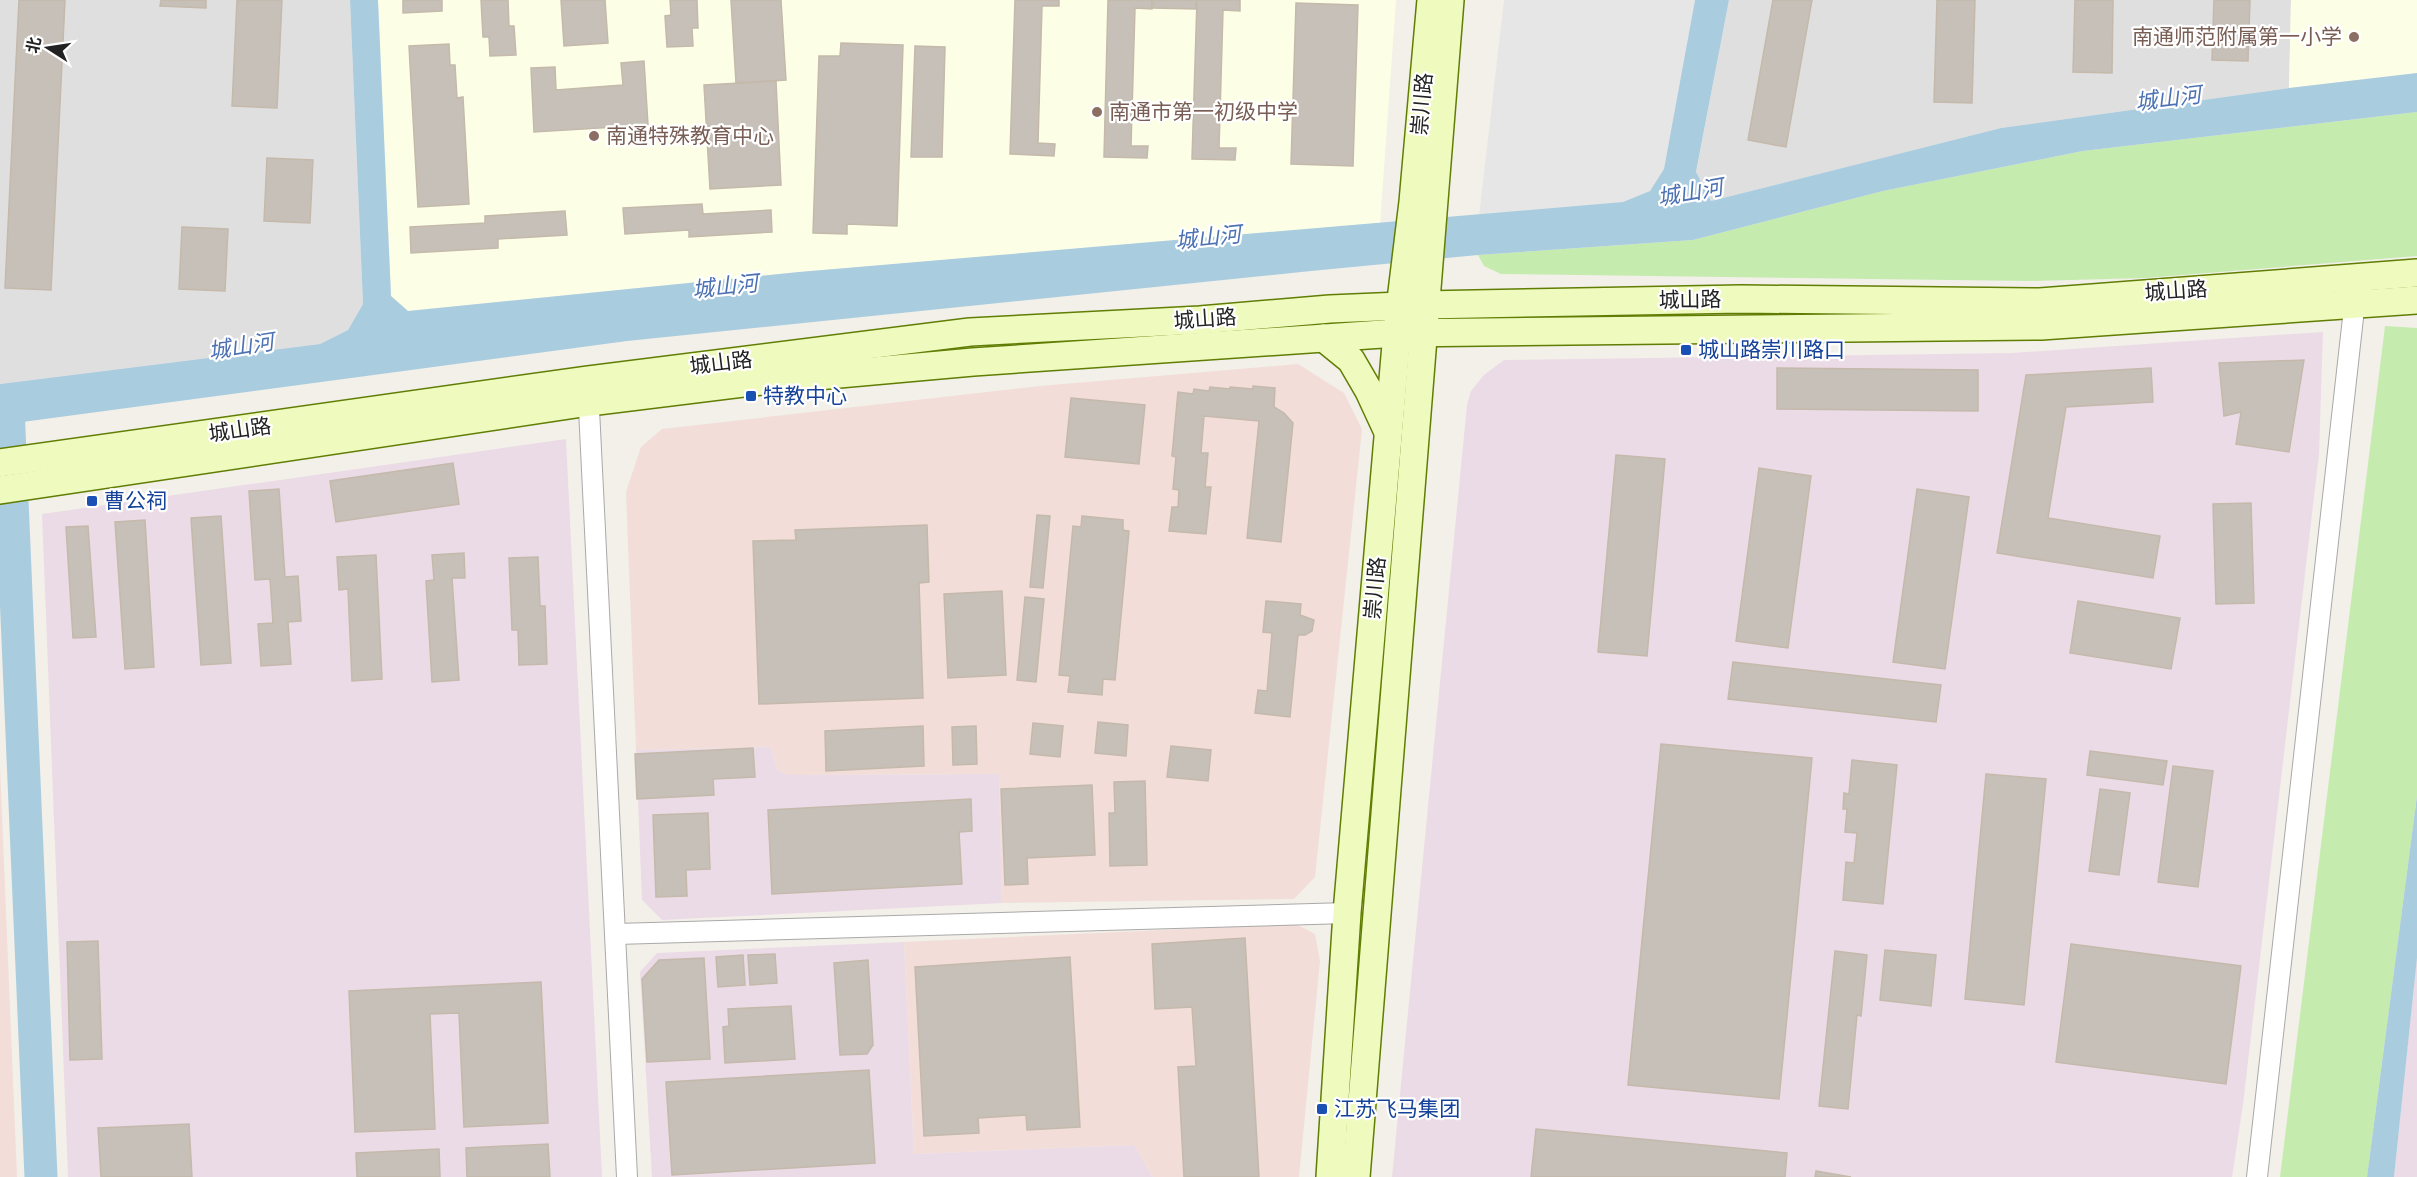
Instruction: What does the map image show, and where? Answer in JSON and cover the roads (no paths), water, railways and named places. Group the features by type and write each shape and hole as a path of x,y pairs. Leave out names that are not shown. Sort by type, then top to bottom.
{"main road":[{"name":"崇川路","path":"1423,202 1431,0"},
{"name":"崇川路","path":"1356,1177 1412,307 1423,202 1450,0"},
{"name":"城山路","path":"0,490 588,391 970,332 1200,320 1330,309 1741,299 2040,302 2417,273"},
{"name":"城山路","path":"0,463 588,391 751,382 927,366 1324,338 1412,307 2041,326 2417,300"},
{"name":"崇川路","path":"1330,1177 1347,913 1388,434 1412,307"},
{"path":"1324,338 1351,360 1370,390 1388,434"}],"street":[{"path":"2257,1177 2356,305 2355,278"},
{"path":"588,391 627,1177"},
{"path":"615,934 1347,913"}],"water":[{"name":"城山河","path":"350,0 378,0 391,296 408,311 799,272 1623,202 1650,191 1664,169 1695,0 1729,0 1696,172 1711,201 2001,128 2289,88 2417,73 2417,112 2083,151 1883,191 1693,240 1478,255 627,341 0,425 0,384 320,344 348,330 363,304"},
{"path":"2417,796 2417,958 2394,1177 2367,1177"}],"waterway":[{"path":"8,407 41,1177"}],"place":[{"name":"南通师范附属第一小学","path":"2354,37"},
{"name":"南通市第一初级中学","path":"1097,112"},
{"name":"南通特殊教育中心","path":"594,136"},
{"name":"城山路崇川路口","path":"1686,350"},
{"name":"特教中心","path":"751,396"},
{"name":"曹公祠","path":"92,501"},
{"name":"江苏飞马集团","path":"1322,1109"}]}
